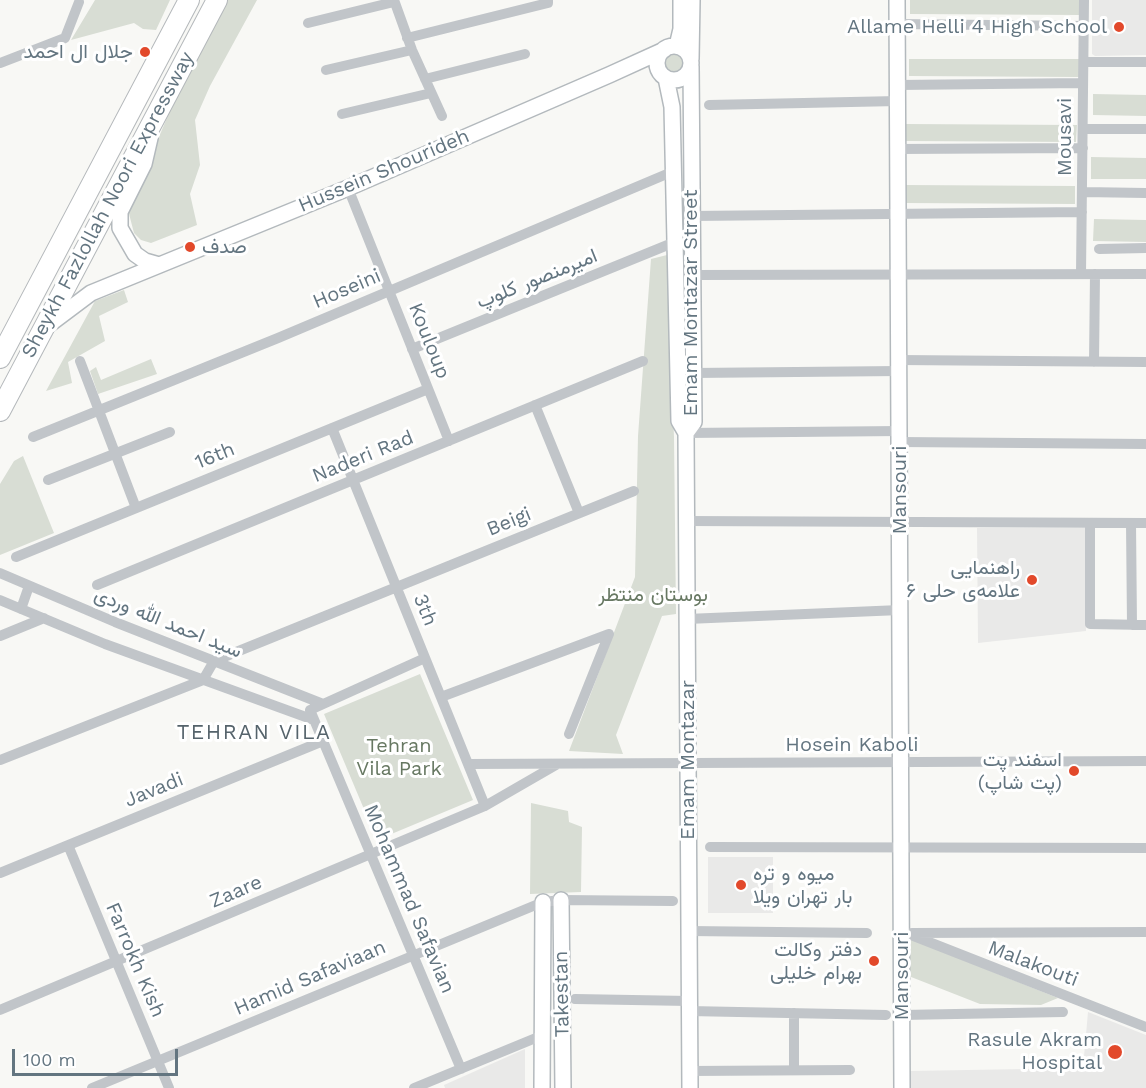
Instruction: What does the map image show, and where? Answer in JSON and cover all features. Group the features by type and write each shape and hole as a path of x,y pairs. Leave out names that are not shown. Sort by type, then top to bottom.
{"highway":[{"name":"Sheykh Fazlollah Noori Expressway","path":"0,411 217,0"},
{"name":"Sheykh Fazlollah Noori Expressway","path":"0,357 185,6"}],"street":[{"path":"408,38 548,3 548,0"},
{"path":"670,48 688,53 691,62 689,72 679,80 663,76 657,61 670,48 681,29 681,0"},
{"name":"Emam Montazar Street","path":"663,76 672,107 679,422 686,433 694,422 692,0"},
{"name":"Mansouri","path":"897,0 901,848 904,933 902,1088"},
{"name":"Mousavi","path":"1081,274 1084,0"},
{"path":"308,22 394,1 412,50 442,116"},
{"path":"0,63 65,38 79,2"},
{"path":"897,24 1084,26"},
{"name":"Hussein Shourideh","path":"44,329 91,293 348,188 670,48"},
{"path":"326,70 412,50"},
{"path":"425,79 525,54"},
{"path":"1084,62 1146,62"},
{"name":"Hussein Shourideh","path":"609,75 647,69 663,76"},
{"path":"898,85 1083,83"},
{"path":"342,114 431,93"},
{"path":"709,105 898,101"},
{"path":"155,117 144,164 120,212 120,228 135,254 145,261 159,265"},
{"path":"1083,129 1146,129"},
{"path":"898,149 1083,148"},
{"name":"Hoseini","path":"33,437 674,171"},
{"name":"Kouloup","path":"348,188 449,441"},
{"path":"1083,192 1146,193"},
{"path":"692,216 1082,212"},
{"name":"امیرمنصور کلوپ","path":"412,349 675,242"},
{"path":"1099,249 1146,248"},
{"path":"1094,362 1095,274"},
{"path":"693,275 1146,274"},
{"path":"80,361 136,508"},
{"name":"Naderi Rad","path":"97,585 643,361"},
{"path":"693,374 899,366 1146,362"},
{"name":"16th","path":"16,557 428,388"},
{"path":"536,405 579,513"},
{"name":"3th","path":"332,428 485,806"},
{"path":"48,480 170,432"},
{"path":"686,433 1146,444"},
{"name":"Emam Montazar","path":"686,433 690,1088"},
{"name":"Beigi","path":"214,661 634,491"},
{"path":"687,520 1146,523"},
{"path":"1090,523 1090,624 1146,625"},
{"path":"1131,523 1132,625"},
{"name":"سید احمد الله وردی","path":"0,573 323,704"},
{"path":"21,609 29,586"},
{"name":"سید احمد الله وردی","path":"0,600 105,644 203,680 312,715"},
{"path":"687,619 900,610"},
{"path":"0,636 44,618"},
{"path":"441,696 609,634 569,734"},
{"path":"312,715 323,704 425,658"},
{"path":"0,760 203,680 214,661"},
{"name":"Mohammad Safavian","path":"312,715 461,1069"},
{"name":"Javadi","path":"0,873 323,741"},
{"name":"Hosein Kaboli","path":"468,764 1146,761"},
{"name":"Zaare","path":"0,1010 371,856 485,806 557,764"},
{"name":"Farrokh Kish","path":"68,845 169,1088"},
{"path":"710,848 1146,848"},
{"name":"Hamid Safaviaan","path":"92,1088 543,902 561,900 673,901"},
{"name":"Takestan","path":"561,900 562,1088"},
{"name":"Takestan","path":"542,1088 543,902"},
{"path":"689,931 867,933"},
{"path":"904,933 1146,932"},
{"name":"Malakouti","path":"904,933 1146,1028"},
{"path":"575,999 794,1013 886,1015"},
{"path":"902,1015 1063,1012"},
{"path":"794,1013 794,1070"},
{"path":"414,1088 543,1035 562,1034"},
{"path":"690,1071 850,1070"}],"shaded area":[{"name":"Allame Helli 4 High School","path":"1092,0 1146,0 1146,55 1095,56 1092,54"},
{"name":"راهنمایی علامه‌ی حلی ۶","path":"977,528 1085,528 1086,631 978,643"},
{"name":"میوه و تره بار تهران ویلا","path":"708,857 773,857 773,913 708,913"},
{"name":"Rasule Akram Hospital","path":"1088,1012 1146,1035 1146,1088 910,1088 910,1071 1083,1068"},
{"path":"525,1049 525,1088 445,1088 444,1085"}],"green space":[{"path":"95,0 170,0 156,30 143,29 134,23 71,40"},
{"path":"225,0 257,0 210,86 195,120 200,165 190,194 197,225 151,243 141,240 134,233 128,210 186,73"},
{"path":"910,0 1080,0 1080,15 910,14"},
{"path":"674,51 683,55 687,64 683,73 674,77 665,73 661,64 665,55"},
{"path":"909,59 1079,59 1079,77 909,76"},
{"path":"1093,94 1146,95 1146,116 1093,115"},
{"path":"906,124 1077,125 1076,142 906,141"},
{"path":"1091,157 1146,158 1146,179 1091,179"},
{"path":"905,185 1075,186 1075,204 905,203"},
{"path":"1094,219 1146,220 1146,242 1093,241"},
{"name":"بوستان منتظر","path":"667,255 674,437 676,614 662,616 616,735 623,754 569,751 635,577 638,436 651,259"},
{"path":"124,290 128,302 99,316 105,341 68,362 72,383 46,391 95,301"},
{"path":"151,359 157,374 98,394 90,371 96,367 101,380"},
{"path":"23,456 54,533 0,555 0,484 14,461"},
{"name":"Tehran Vila Park","path":"420,674 473,800 377,840 324,714"},
{"path":"531,803 568,811 569,822 582,827 581,892 530,894"},
{"path":"908,938 1058,998 1041,1005 980,1004 906,975"}],"place":[{"name":"Allame Helli 4 High School","path":"1119,27"},
{"name":"جلال ال احمد","path":"145,52"},
{"name":"صدف","path":"190,247"},
{"name":"راهنمایی علامه‌ی حلی ۶","path":"1032,580"},
{"name":"اسفند پت (پت شاپ)","path":"1074,771"},
{"name":"میوه و تره بار تهران ویلا","path":"741,885"},
{"name":"دفتر وکالت بهرام خلیلی","path":"874,961"},
{"name":"Rasule Akram Hospital","path":"1115,1052"}],"district":[{"name":"TEHRAN VILA","path":"254,733"}]}
